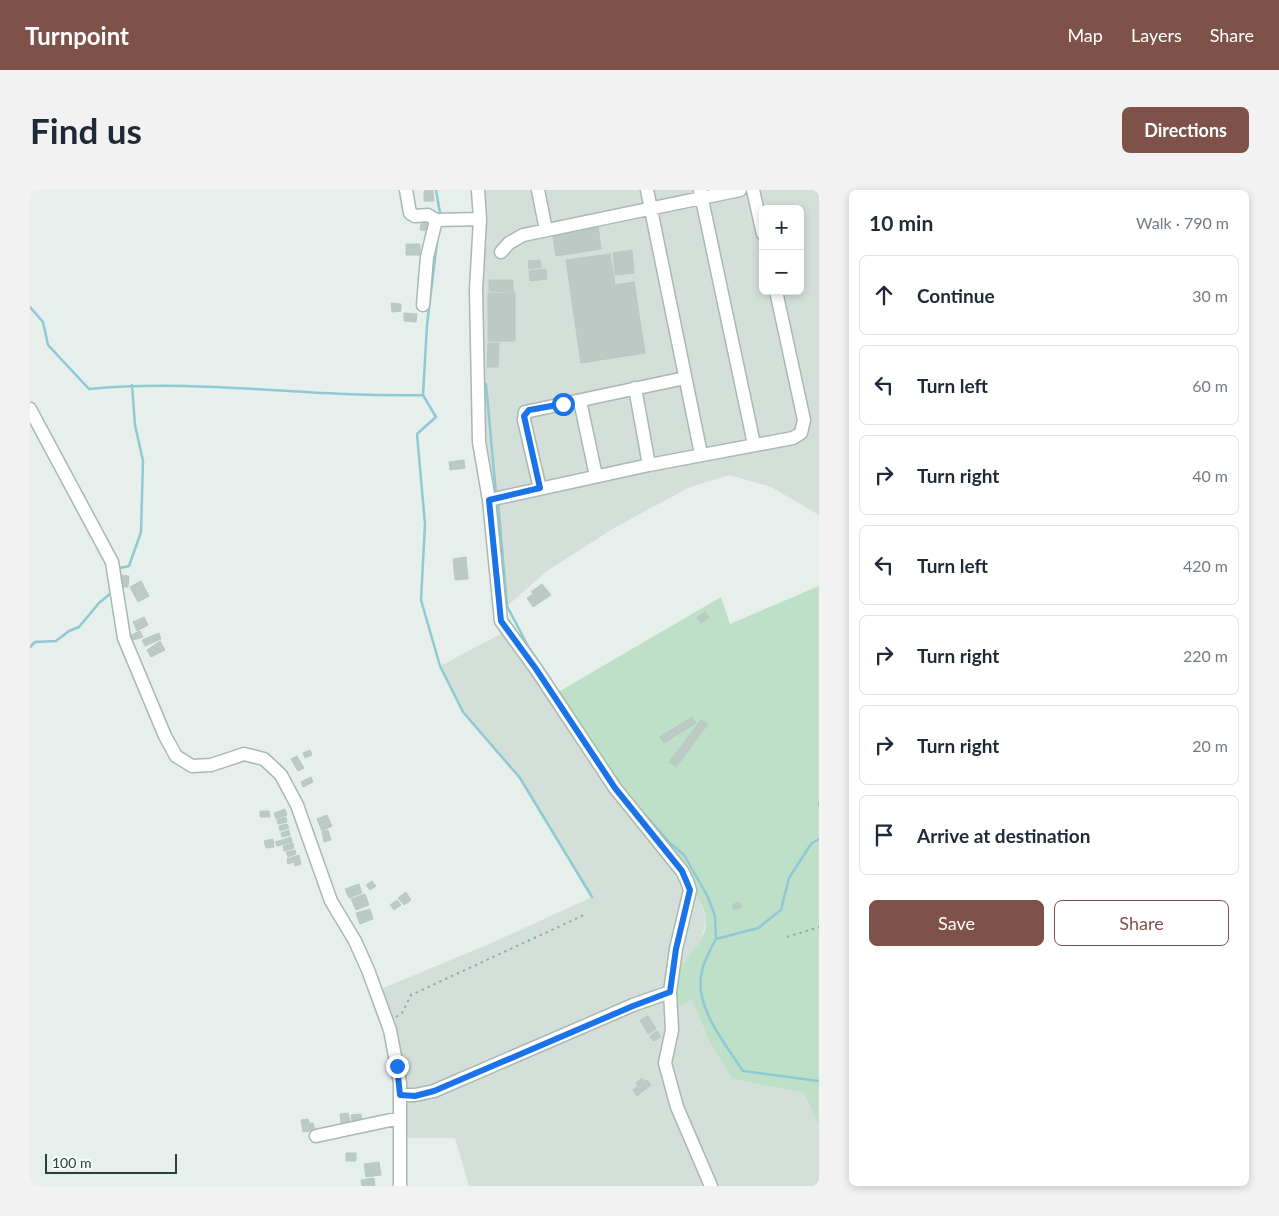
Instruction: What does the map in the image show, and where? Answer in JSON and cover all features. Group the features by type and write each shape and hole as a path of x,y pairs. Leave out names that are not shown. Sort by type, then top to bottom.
{"street":[{"path":"406,190 410,213 415,216 428,216 436,220 480,218"},
{"path":"478,190 480,218 476,290 479,442 494,499 501,621 536,669 615,788 682,871 687,881 690,890 676,949 670,992 672,1030 665,1063 676,1107 711,1186"},
{"path":"538,190 546,230"},
{"path":"647,190 701,454"},
{"path":"502,252 508,243 523,235 651,210 701,195 740,190"},
{"path":"753,190 759,216"},
{"path":"701,195 754,444"},
{"path":"423,305 427,257 436,220"},
{"path":"494,499 648,464 793,438 804,428 804,420 777,295"},
{"path":"540,488 524,420 526,412 685,378"},
{"path":"635,388 648,464"},
{"path":"580,401 596,476"},
{"path":"30,410 112,562 124,638 165,736 176,756 192,766 211,765 244,754 264,759 281,775 297,805 331,901 355,941 368,970 392,1039 400,1083 400,1186"},
{"path":"400,1095 415,1096 434,1091 625,1009 670,992"},
{"path":"316,1136 400,1118"}],"path":[{"path":"384,1015 399,1017 411,994 584,916"},
{"path":"787,937 819,927"}],"shaded area":[{"path":"478,190 819,190 819,515 771,487 730,475 690,487 614,528 547,571 507,606 500,608 479,442"},
{"path":"508,630 679,865 698,897 706,919 701,942 678,972 669,1012 692,1000 709,1041 732,1079 804,1093 819,1126 819,1186 469,1186 455,1138 400,1138 400,1083 376,991 487,945 592,897 520,778 463,712 440,666"}],"green space":[{"path":"819,586 819,1126 804,1093 732,1079 709,1041 692,1000 668,1012 678,972 703,935 706,919 700,902 664,844 553,695 721,597 730,624"}],"building":[{"path":"433,190 434,201 424,201 424,191"},
{"path":"422,218 430,219 428,231 420,230"},
{"path":"598,225 601,249 556,256 552,232"},
{"path":"406,244 420,244 420,255 406,255"},
{"path":"632,250 634,273 615,275 613,253"},
{"path":"610,254 615,285 634,282 645,353 581,363 566,260"},
{"path":"540,260 541,267 529,269 528,261"},
{"path":"546,269 547,279 530,281 529,271"},
{"path":"489,280 513,280 513,292 489,291"},
{"path":"488,293 515,293 515,341 488,341"},
{"path":"391,303 401,304 401,311 392,312"},
{"path":"404,313 417,314 416,322 404,321"},
{"path":"488,343 499,343 498,367 487,367"},
{"path":"464,460 465,468 450,470 449,462"},
{"path":"466,557 468,579 455,580 453,559"},
{"path":"122,575 129,576 128,587 121,587"},
{"path":"141,581 149,596 138,602 130,587"},
{"path":"542,584 551,595 533,607 527,598 533,594 531,592"},
{"path":"705,612 709,617 701,623 697,618"},
{"path":"144,617 148,625 137,631 133,622"},
{"path":"140,631 143,637 133,640 131,635"},
{"path":"159,633 161,639 145,646 142,640"},
{"path":"160,641 165,650 151,657 147,650"},
{"path":"692,717 696,723 664,743 660,737"},
{"path":"701,720 708,724 676,767 669,762"},
{"path":"310,750 312,755 305,758 303,753"},
{"path":"297,756 304,768 298,771 291,759"},
{"path":"311,777 313,782 303,787 301,782"},
{"path":"285,809 287,815 276,819 274,813"},
{"path":"260,811 269,811 270,817 260,817"},
{"path":"327,815 332,826 322,831 317,819"},
{"path":"286,817 287,822 278,824 277,820"},
{"path":"287,824 289,828 280,831 279,826"},
{"path":"289,830 290,835 282,837 281,833"},
{"path":"328,830 331,840 324,842 322,832"},
{"path":"291,837 292,842 277,846 275,842"},
{"path":"273,839 274,847 266,848 264,841"},
{"path":"293,843 294,848 284,851 283,846"},
{"path":"295,850 296,854 288,857 286,852"},
{"path":"299,855 301,864 295,866 294,862 288,864 287,859"},
{"path":"372,881 376,886 370,890 366,885"},
{"path":"359,884 362,893 349,898 345,889"},
{"path":"406,892 411,900 404,905 398,898"},
{"path":"365,894 369,905 356,910 351,899"},
{"path":"397,900 401,905 394,910 390,905"},
{"path":"739,902 742,907 734,910 732,905"},
{"path":"370,909 373,919 360,924 356,913"},
{"path":"648,1016 656,1029 648,1034 640,1020"},
{"path":"657,1031 661,1037 653,1041 650,1036"},
{"path":"642,1078 644,1082 647,1080 651,1085 637,1096 633,1090 638,1086 636,1083"},
{"path":"348,1113 350,1122 341,1124 340,1114"},
{"path":"361,1114 362,1121 352,1123 351,1115"},
{"path":"308,1119 309,1123 313,1123 315,1130 303,1132 301,1120"},
{"path":"346,1153 356,1153 356,1161 346,1161"},
{"path":"379,1162 381,1175 366,1177 364,1164"},
{"path":"374,1178 375,1186 362,1186 361,1180"}],"waterway":[{"path":"436,190 440,213"},
{"path":"437,242 427,325 423,395 436,417 417,434 425,524 421,600 440,666 463,712 520,778 592,897"},
{"path":"30,307 43,322 48,345 89,389 173,386 339,394 423,395"},
{"path":"486,384 496,494"},
{"path":"119,572 120,568 129,566 141,532 143,461 135,425 132,385"},
{"path":"498,502 507,606 529,648 590,740"},
{"path":"30,647 35,642 56,641 69,631 79,627 99,603 111,593"},
{"path":"638,807 670,843 684,855 708,897 715,916 716,939"},
{"path":"819,839 811,844 789,878 781,910 758,928 716,939 704,963 700,984 706,1011 712,1024 743,1071 819,1081"}],"route":[{"path":"397,1066 400,1095 415,1096 434,1091 594,1022 670,992 676,949 683,926 690,890 687,881 682,871 615,788 536,669 501,621 489,500 540,488 524,416 529,410 563,404"}]}
